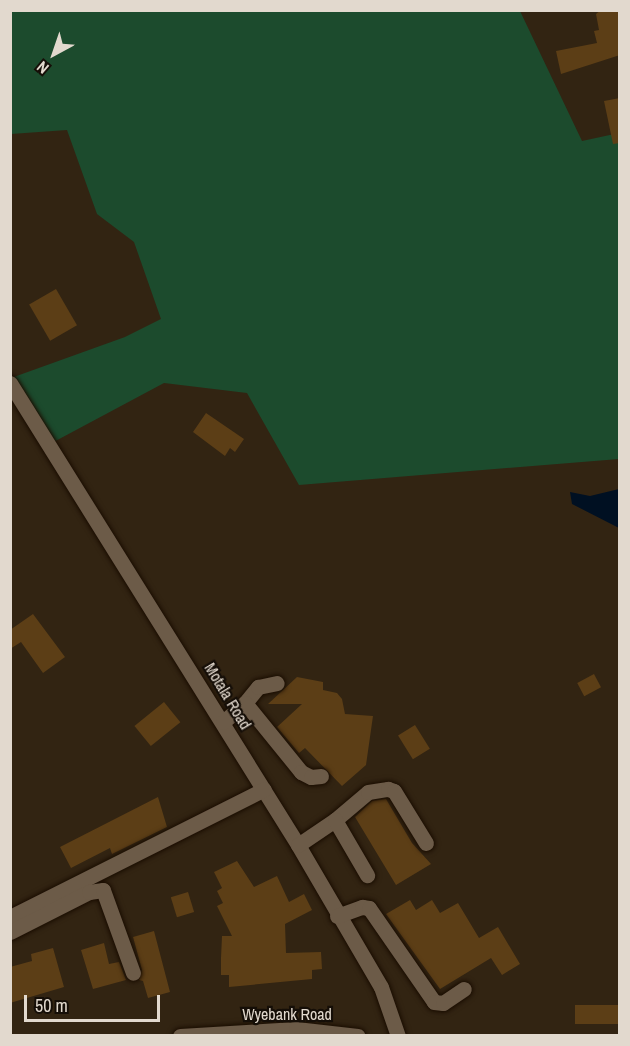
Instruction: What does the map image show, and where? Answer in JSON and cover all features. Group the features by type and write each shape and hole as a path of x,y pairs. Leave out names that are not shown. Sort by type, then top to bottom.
{"street":[{"name":"Motala Road","path":"10,384 298,845 381,987 398,1035"},
{"path":"223,722 245,703 258,687 277,683"},
{"path":"245,703 301,772 311,777 321,776"},
{"path":"10,916 264,789"},
{"path":"298,845 335,820 368,792 388,789 394,791 426,843"},
{"path":"335,820 367,875"},
{"path":"10,932 89,892 103,890 133,973"},
{"path":"338,916 369,908 434,1002 443,1003 464,989"},
{"name":"Wyebank Road","path":"180,1035 296,1029 358,1035"}],"green space":[{"path":"11,11 520,11 582,141 619,133 619,459 299,485 247,393 164,383 48,445 11,378 125,337 161,319 134,242 97,214 67,130 11,134"}],"water":[{"path":"619,489 619,528 572,504 570,492 590,496"}],"building":[{"path":"601,10 620,10 620,55 561,74 556,51 597,43 594,31 599,30 596,14"},
{"path":"620,98 620,143 613,144 604,101"},
{"path":"56,289 77,325 50,341 29,304"},
{"path":"206,413 244,439 235,452 230,448 225,456 193,432"},
{"path":"33,614 65,657 43,673 21,642 10,649 10,630"},
{"path":"594,674 601,687 584,696 577,683"},
{"path":"297,677 323,682 323,690 337,693 342,699 345,714 373,716 366,765 342,786 305,748 299,753 277,727 302,704 268,704"},
{"path":"164,702 180,722 151,746 134,726"},
{"path":"415,725 430,749 413,759 398,736"},
{"path":"158,797 167,827 112,854 110,848 71,868 60,847"},
{"path":"386,799 412,843 431,864 396,885 355,817 372,801"},
{"path":"237,861 254,887 277,876 289,902 304,894 312,910 285,924 286,953 321,952 322,969 312,970 312,979 229,987 229,975 221,975 222,936 232,936 217,906 223,903 217,891 222,888 214,872"},
{"path":"188,892 194,912 177,917 171,897"},
{"path":"410,900 416,910 432,900 440,913 458,903 479,938 498,927 520,964 502,975 491,958 440,989 386,914"},
{"path":"154,931 170,992 148,998 143,981 139,980 142,970 133,937"},
{"path":"104,943 109,964 119,962 126,980 93,989 81,950"},
{"path":"53,948 64,987 10,1003 10,967 32,961 31,954"},
{"path":"575,1005 620,1005 620,1024 575,1024"}]}
